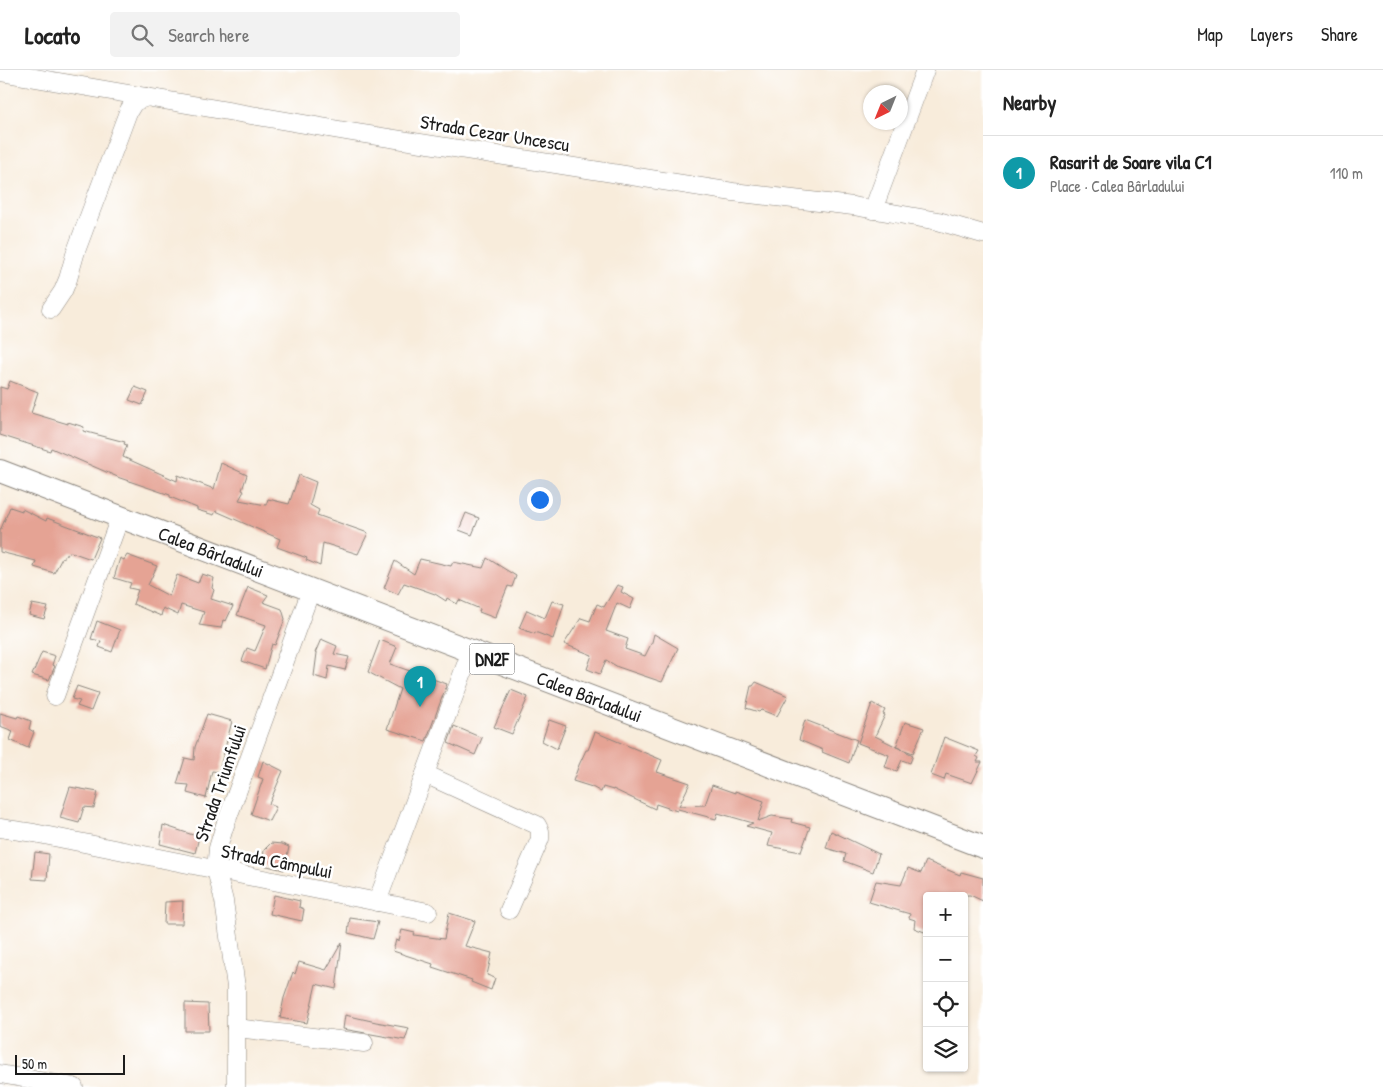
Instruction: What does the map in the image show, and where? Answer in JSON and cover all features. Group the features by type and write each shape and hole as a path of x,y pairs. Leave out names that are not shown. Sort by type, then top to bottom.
{"main road":[{"name":"Calea Bârladului","path":"0,471 983,847"}],"street":[{"path":"873,210 925,70"},
{"name":"Strada Cezar Uncescu","path":"0,72 361,133 723,191 873,210 938,221 983,234"},
{"path":"51,309 63,291 68,279 76,251 128,112 134,102 147,97"},
{"path":"54,696 120,517"},
{"name":"Strada Triumfului","path":"236,1087 236,987 224,901 216,870 218,848 311,590"},
{"path":"377,902 471,651"},
{"path":"425,774 537,825 540,831 540,839 509,910"},
{"name":"Strada Câmpului","path":"0,828 34,833 428,912"},
{"path":"236,1028 364,1043"},
{"path":"0,1074 74,1087"}],"building":[{"path":"10,381 38,392 31,413 68,424 68,422 84,427 83,431 125,442 124,444 127,445 123,457 177,481 178,475 214,489 221,463 247,475 242,490 244,491 239,500 266,505 268,499 289,504 299,475 316,482 310,505 319,510 317,515 368,533 358,554 323,543 320,566 306,560 307,558 277,547 280,539 216,511 214,515 197,510 197,508 170,497 170,495 120,478 51,448 50,451 0,435 0,387 7,389"},
{"path":"135,387 148,392 142,405 129,400"},
{"path":"10,507 22,511 22,509 46,521 47,518 100,538 91,559 71,552 62,558 54,573 34,567 36,561 0,552 0,531"},
{"path":"466,513 479,518 472,535 459,530"},
{"path":"127,555 157,566 148,585 169,596 177,575 198,583 202,574 214,578 212,588 214,590 211,599 233,606 226,621 223,620 221,628 199,625 204,612 181,605 178,615 163,608 161,616 133,604 138,590 129,588 131,583 114,578 120,558 124,560"},
{"path":"487,558 516,576 512,587 508,586 495,618 479,612 480,609 459,600 457,604 447,598 446,601 435,594 404,583 398,594 384,588 395,561 414,574 420,559 451,566 453,562 483,568"},
{"path":"617,585 623,587 621,592 634,599 630,609 617,603 606,631 628,639 625,649 645,656 654,634 678,648 662,682 618,667 606,660 600,674 587,669 592,655 564,644 581,618 590,621 597,604 604,607"},
{"path":"248,587 268,595 263,602 282,609 285,619 275,645 272,644 265,669 242,661 247,648 255,651 266,625 237,615"},
{"path":"552,601 564,604 553,639 519,628 527,610 545,618"},
{"path":"32,604 48,607 44,619 29,615"},
{"path":"97,621 120,630 112,652 99,647 101,641 91,639"},
{"path":"321,639 337,646 334,654 349,657 345,670 329,666 327,680 314,676 317,653 315,653"},
{"path":"380,640 397,647 390,664 447,684 426,741 387,729 400,689 368,672"},
{"path":"42,652 55,656 52,665 55,666 49,680 32,675"},
{"path":"756,682 788,696 777,716 761,710 759,712 746,708 751,686"},
{"path":"77,686 98,693 91,711 77,706 80,701 72,699"},
{"path":"511,690 528,697 512,734 494,727"},
{"path":"872,703 885,710 883,714 885,715 875,736 913,755 910,763 902,760 897,771 885,767 889,755 858,743"},
{"path":"0,713 17,718 18,716 31,721 29,729 34,732 28,748 10,740 13,731 0,726"},
{"path":"207,714 232,721 219,772 212,771 206,798 187,793 189,785 177,784 185,758 194,760 195,747"},
{"path":"549,720 566,726 557,749 542,741"},
{"path":"805,720 857,740 849,763 799,740"},
{"path":"905,722 924,728 913,753 896,747"},
{"path":"454,726 482,738 475,755 448,743"},
{"path":"595,732 662,760 657,772 690,783 679,806 705,805 712,785 764,801 758,821 772,816 792,819 791,822 810,827 801,852 768,846 772,833 746,826 753,823 718,813 716,819 678,809 677,811 656,804 655,809 613,789 603,787 601,792 573,781"},
{"path":"944,737 979,751 976,756 979,758 977,762 982,762 972,783 946,774 944,780 931,775"},
{"path":"263,761 283,771 269,804 276,807 269,821 251,814 263,779 258,777"},
{"path":"70,787 98,792 94,808 84,807 79,823 60,818"},
{"path":"163,825 199,837 195,853 160,844"},
{"path":"831,831 879,854 873,872 844,861 846,854 826,848"},
{"path":"271,843 289,847 284,870 263,865 266,860 263,859 264,850"},
{"path":"35,852 49,854 47,880 32,879"},
{"path":"926,861 960,875 961,872 983,878 983,901 968,895 968,892 923,892 923,931 914,928 915,920 909,918 910,914 869,902 876,881 901,885 908,868 921,873"},
{"path":"274,895 300,901 299,907 304,909 302,921 270,914"},
{"path":"183,901 182,924 164,924 165,902"},
{"path":"449,913 475,921 465,946 492,953 487,975 495,978 491,990 471,982 472,980 432,967 433,964 393,951 396,940 399,941 402,930 415,933 414,935 444,939"},
{"path":"350,918 378,922 373,939 348,933"},
{"path":"342,942 336,989 316,984 307,1023 280,1018 284,998 293,972 295,974 299,962 326,970"},
{"path":"185,1003 208,1004 209,1031 185,1031"},
{"path":"345,1015 409,1028 405,1040 343,1029"}],"place":[{"name":"Rasarit de Soare vila C1","path":"420,707"}]}
